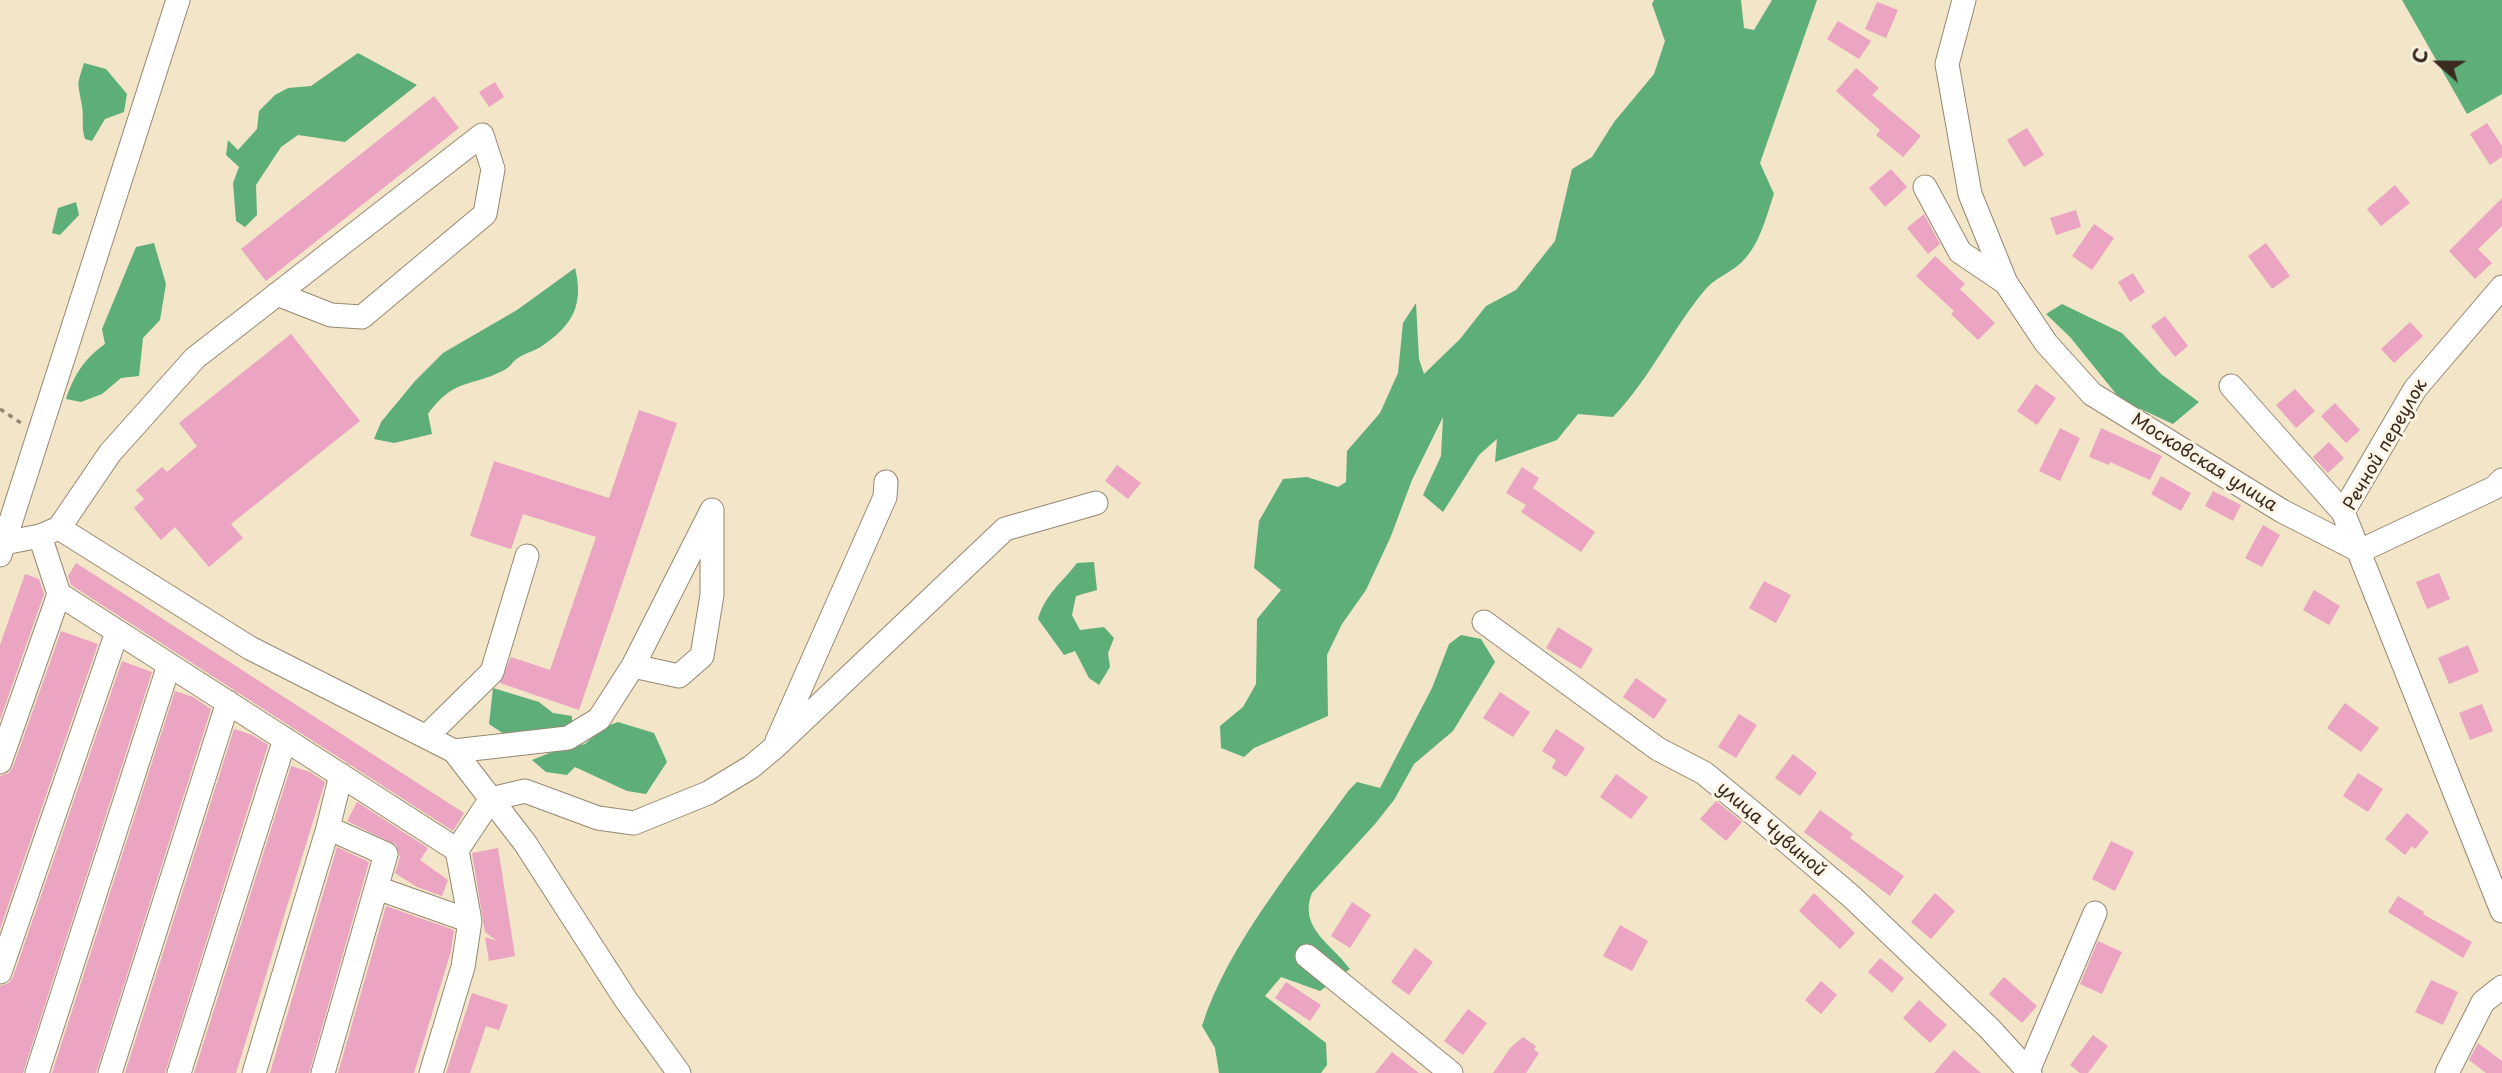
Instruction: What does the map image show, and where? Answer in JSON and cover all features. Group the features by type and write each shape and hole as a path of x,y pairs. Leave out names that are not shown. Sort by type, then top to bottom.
{"street":[{"path":"2,549 178,0"},
{"name":"Московская улица","path":"1964,0 1947,64 1970,194 2006,283 2046,343 2092,394 2282,511 2360,551"},
{"path":"2,549 49,532 110,453 195,358 438,168 481,135 492,169 485,214 362,317 331,315 277,294"},
{"path":"1925,187 1960,252 2006,283"},
{"name":"Речной переулок","path":"2360,551 2343,512 2415,389 2502,287"},
{"path":"2231,386 2343,512"},
{"path":"2502,480 2494,488 2437,517 2360,551 2502,911"},
{"path":"775,747 786,716 885,498 886,482"},
{"path":"431,1073 463,967 470,921 457,850 491,799 525,791 598,818 634,823 708,793 751,767 775,747 1005,529 1096,503"},
{"path":"454,751 568,738 599,719 633,666 712,510 712,595 702,656 678,676 633,666"},
{"path":"0,762 59,594 49,532"},
{"path":"49,532 250,648 454,751 525,843 626,1000 679,1073"},
{"path":"426,737 492,671 527,556"},
{"path":"59,594 457,850"},
{"name":"улица Чувиной","path":"1483,622 1658,749 1704,773 1759,818 1852,897 1990,1029 2029,1072"},
{"path":"0,972 117,632"},
{"path":"37,1073 169,665"},
{"path":"110,1073 228,702"},
{"path":"179,1073 285,739"},
{"path":"254,1073 328,828 341,775"},
{"path":"323,1073 386,855 328,828"},
{"path":"377,888 470,921"},
{"path":"2029,1072 2095,913"},
{"path":"1307,956 1451,1073"},
{"path":"2447,1073 2483,1002 2502,987"}],"green space":[{"path":"1654,0 1741,0 1744,28 1754,30 1772,0 1817,0 1760,163 1774,194 1762,230 1753,247 1742,262 1704,291 1638,387 1613,417 1578,414 1557,440 1495,462 1497,439 1479,455 1443,512 1423,495 1441,456 1443,417 1412,480 1391,536 1366,590 1342,624 1327,655 1328,716 1254,748 1244,757 1221,748 1220,726 1243,707 1256,684 1257,619 1281,590 1254,568 1259,521 1283,479 1307,477 1338,487 1346,482 1347,451 1380,413 1398,373 1403,323 1416,303 1419,359 1424,374 1460,339 1486,306 1516,290 1555,241 1572,169 1592,157 1614,122 1654,74 1665,41 1652,4"},
{"path":"2402,0 2502,0 2502,94 2467,114"},
{"path":"358,53 417,85 345,142 298,135 281,147 256,185 257,215 245,227 236,221 233,183 239,167 226,155 228,140 238,150 257,129 259,111 275,95 288,88 311,86"},
{"path":"84,63 106,69 127,94 124,112 105,119 92,141 85,139 84,135 79,88"},
{"path":"76,202 79,215 60,235 52,233 58,208"},
{"path":"154,243 166,284 160,320 143,338 139,376 121,378 102,394 81,402 66,399 81,368 105,344 102,329 136,247"},
{"path":"575,268 578,292 574,313 553,338 518,358 506,369 465,384 447,394 428,414 432,434 394,443 374,439 381,422 415,381 443,353 517,310"},
{"path":"2062,304 2122,333 2161,374 2199,402 2173,424 2121,400 2070,337 2046,314"},
{"path":"1094,562 1097,590 1076,596 1072,615 1080,630 1104,627 1114,638 1108,653 1110,667 1099,685 1089,678 1075,651 1064,655 1038,619 1050,595 1077,563"},
{"path":"1461,635 1481,639 1495,662 1453,731 1414,764 1394,800 1312,893 1309,905 1313,926 1350,969 1320,991 1281,977 1265,996 1326,1043 1327,1065 1321,1073 1219,1073 1215,1048 1202,1026 1228,965 1266,904 1349,790 1357,782 1380,788 1432,688 1449,644"},
{"path":"493,688 539,702 553,713 572,716 572,728 504,734 489,724"},
{"path":"618,722 654,733 667,762 646,794 627,791 575,767 567,775 546,772 532,760 557,750 585,744 602,728"}],"building":[{"path":"1877,2 1898,10 1886,38 1865,29"},
{"path":"1838,21 1871,41 1859,59 1827,39"},
{"path":"1856,68 1879,88 1872,95 1921,136 1903,157 1876,135 1880,130 1836,91"},
{"path":"495,82 504,97 489,107 479,92"},
{"path":"434,96 459,128 266,281 241,249"},
{"path":"2487,123 2502,146 2502,157 2490,165 2470,134"},
{"path":"2027,128 2044,155 2024,167 2007,140"},
{"path":"1891,169 1907,187 1885,207 1869,188"},
{"path":"2395,185 2410,203 2381,226 2367,209"},
{"path":"2502,198 2502,226 2478,249 2492,263 2475,279 2449,251"},
{"path":"2076,210 2081,227 2056,235 2050,218"},
{"path":"1924,214 1940,244 1928,254 1907,228"},
{"path":"2094,224 2114,238 2092,270 2072,256"},
{"path":"2266,243 2290,276 2272,289 2248,256"},
{"path":"1935,256 1965,284 1960,289 1995,323 1978,340 1951,314 1954,311 1916,276"},
{"path":"2133,273 2145,292 2130,302 2118,282"},
{"path":"2165,316 2188,346 2175,357 2151,326"},
{"path":"2410,322 2423,336 2394,363 2381,349"},
{"path":"291,334 360,421 231,524 243,538 209,567 175,527 161,540 134,508 144,499 136,490 162,467 167,472 197,446 179,423"},
{"path":"2036,384 2056,398 2037,425 2017,411"},
{"path":"2295,389 2315,411 2296,428 2276,405"},
{"path":"2335,403 2360,430 2346,443 2321,416"},
{"path":"639,410 677,423 579,710 500,683 511,657 550,670 596,537 523,514 511,549 470,536 494,461 609,498"},
{"path":"2060,428 2080,438 2060,481 2039,471"},
{"path":"2101,428 2162,456 2150,480 2110,462 2109,465 2089,457"},
{"path":"2329,442 2344,458 2328,473 2313,457"},
{"path":"1117,465 1141,483 1128,499 1105,481"},
{"path":"1522,467 1539,478 1533,488 1595,532 1581,552 1521,512 1526,505 1506,493"},
{"path":"2161,476 2191,493 2181,511 2151,494"},
{"path":"2213,491 2241,505 2233,521 2205,506"},
{"path":"2263,525 2280,535 2262,567 2245,558"},
{"path":"76,563 464,813 453,831 71,585 68,576"},
{"path":"2439,573 2450,599 2427,609 2416,582"},
{"path":"25,574 39,579 44,594 0,720 0,645"},
{"path":"1764,581 1791,595 1776,623 1749,608"},
{"path":"2314,590 2340,606 2329,625 2303,610"},
{"path":"1558,627 1593,649 1581,669 1546,648"},
{"path":"61,631 98,644 0,929 0,776 9,773 13,767"},
{"path":"2468,645 2479,672 2449,684 2438,658"},
{"path":"122,661 152,672 23,1073 0,1073 0,986 9,983 13,977"},
{"path":"1636,678 1667,700 1654,719 1623,697"},
{"path":"175,691 193,697 211,709 96,1073 52,1073"},
{"path":"1500,692 1530,712 1513,737 1483,718"},
{"path":"2345,703 2379,728 2361,752 2327,728"},
{"path":"2482,704 2493,731 2470,740 2459,713"},
{"path":"1739,714 1757,725 1736,758 1718,747"},
{"path":"234,729 252,735 268,745 165,1073 125,1073"},
{"path":"1556,729 1585,748 1566,777 1552,768 1556,760 1542,751"},
{"path":"1793,754 1817,773 1800,796 1775,778"},
{"path":"291,766 310,772 325,782 236,1073 194,1073"},
{"path":"2358,773 2383,789 2368,812 2343,796"},
{"path":"1616,774 1648,797 1631,819 1600,797"},
{"path":"1716,801 1742,822 1726,841 1700,819"},
{"path":"357,802 428,848 420,860 448,880 442,896 417,887 395,873 400,857 396,845 347,821"},
{"path":"1820,810 1853,834 1850,838 1904,876 1890,896 1804,832"},
{"path":"2407,813 2429,832 2415,849 2412,846 2405,855 2385,839"},
{"path":"2111,841 2134,852 2115,891 2092,879"},
{"path":"337,847 369,862 309,1073 270,1073"},
{"path":"498,848 515,956 489,961 485,937 497,941 485,932 472,853"},
{"path":"1814,893 1855,933 1840,949 1799,911"},
{"path":"1935,893 1955,911 1931,939 1911,922"},
{"path":"2398,896 2472,942 2463,958 2388,912"},
{"path":"1352,902 1371,915 1350,948 1331,936"},
{"path":"386,906 454,930 451,951 414,1073 338,1073"},
{"path":"1620,925 1648,941 1632,971 1603,956"},
{"path":"2098,941 2122,952 2102,994 2080,984"},
{"path":"1415,948 1433,962 1409,995 1391,982"},
{"path":"1880,958 1904,978 1892,993 1868,972"},
{"path":"2004,977 2037,1006 2022,1023 1989,994"},
{"path":"2431,980 2458,992 2443,1025 2415,1012"},
{"path":"1821,981 1837,995 1821,1014 1805,1000"},
{"path":"1286,982 1321,1005 1310,1021 1275,998"},
{"path":"472,993 508,1005 499,1030 486,1026 470,1073 446,1073"},
{"path":"1919,1000 1947,1025 1930,1043 1903,1018"},
{"path":"1468,1009 1487,1023 1463,1055 1444,1041"},
{"path":"2093,1035 2108,1046 2088,1073 2080,1073 2070,1065"},
{"path":"1523,1037 1536,1046 1534,1050 1539,1053 1526,1073 1493,1073 1511,1047"},
{"path":"2478,1043 2502,1061 2502,1073 2486,1073 2469,1060"},
{"path":"1954,1050 1981,1073 1934,1073"},
{"path":"1392,1052 1419,1073 1375,1073"}]}
